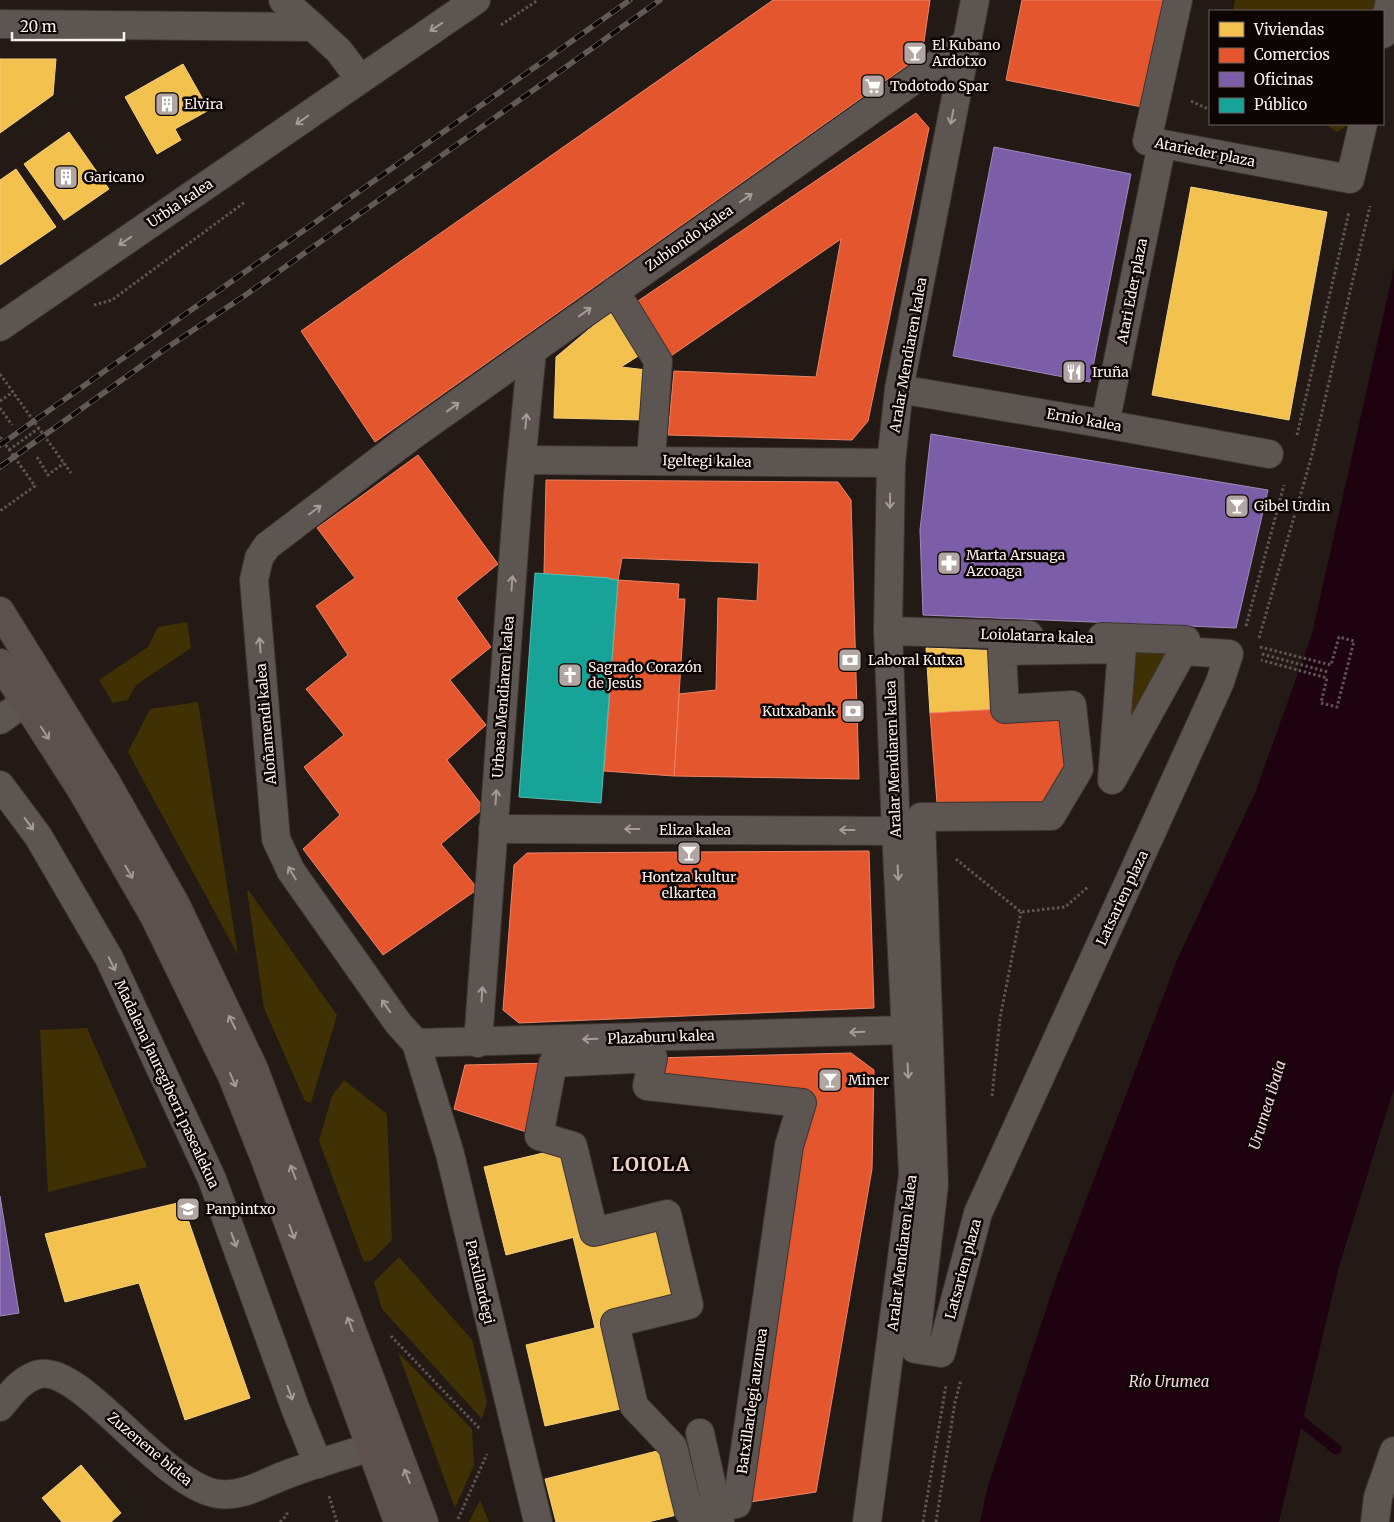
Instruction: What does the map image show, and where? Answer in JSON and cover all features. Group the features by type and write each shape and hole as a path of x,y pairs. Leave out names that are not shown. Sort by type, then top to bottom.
{"main road":[{"path":"0,611 105,780 176,905 254,1069 424,1522"},
{"path":"0,663 82,792 154,916 232,1076 265,1159 398,1522"}],"street":[{"path":"283,0 339,51 360,79"},
{"name":"Urbia kalea","path":"0,327 476,0"},
{"name":"Aralar Mendiaren kalea","path":"867,1522 913,1174 906,1030 909,831 888,631 891,464 899,389 975,0"},
{"name":"Atarieder plaza","path":"1178,0 1147,141 1350,179 1363,125"},
{"path":"1384,29 1390,0"},
{"path":"0,24 313,27"},
{"name":"Zubiondo kalea","path":"413,435 966,43"},
{"name":"Atari Eder plaza","path":"1105,424 1159,158"},
{"path":"615,291 658,361 651,460"},
{"name":"Urbasa Mendiaren kalea","path":"478,1043 518,495 532,351"},
{"name":"Ernio kalea","path":"899,389 1269,454"},
{"name":"Aloñamendi kalea","path":"413,435 267,546 259,558 254,580 276,839 291,871 398,1023 416,1043"},
{"name":"Igeltegi kalea","path":"522,460 891,464"},
{"name":"Loiolatarra kalea","path":"888,631 1186,640"},
{"name":"Latsarien plaza","path":"1122,649 1112,780 1183,651 1229,654 1212,700 978,1213 941,1353 914,1349 934,1185 909,831 921,817 1051,816 1079,769 1072,705 1005,709 1002,650 1122,649"},
{"path":"0,720 25,702"},
{"name":"Madalena Jauregiberri pasealekua","path":"0,785 38,836 110,958 212,1179 299,1418 318,1464"},
{"name":"Eliza kalea","path":"493,829 909,831"},
{"name":"Plazaburu kalea","path":"416,1043 478,1043 906,1030"},
{"name":"Patxillardegi","path":"416,1043 450,1154 538,1522"},
{"name":"Batxillardegi auzunea","path":"653,1058 647,1086 802,1103 789,1146 737,1504 718,1515 689,1512 673,1447 634,1406 615,1323 689,1305 667,1214 594,1232 573,1146 539,1136 552,1063 653,1058"},
{"name":"Zuzenene bidea","path":"0,1407 22,1382 41,1374 59,1376 83,1392 179,1476 197,1488 219,1494 242,1493 318,1464"},
{"path":"700,1433 718,1515"},
{"path":"318,1464 371,1447"},
{"path":"1375,1522 1378,1497 1394,1450"}],"path":[{"path":"0,374 71,473"},
{"path":"0,401 13,392"},
{"path":"0,408 12,425"},
{"path":"9,450 39,428"},
{"path":"0,437 35,486 0,510"},
{"path":"37,457 48,475 64,464"},
{"path":"1253,657 1327,678 1321,703 1337,707 1354,640 1339,637 1331,666 1257,646"},
{"path":"1255,652 1328,672"},
{"path":"909,831 1021,912 1065,907 1094,881"},
{"path":"992,1105 1000,1018 1021,912"},
{"path":"384,1329 479,1427 488,1451 457,1522"},
{"path":"488,1451 520,1447"}],"shaded area":[{"path":"1235,0 1390,0 1384,10 1233,10"},
{"path":"1326,125 1348,125 1337,132"},
{"path":"187,622 191,648 136,685 128,700 113,703 99,680 148,647 158,627"},
{"path":"1122,649 1183,651 1112,780"},
{"path":"198,702 238,955 128,752 150,709"},
{"path":"247,891 249,891 337,1015 311,1103 305,1101 264,1008"},
{"path":"87,1028 147,1167 48,1192 40,1030"},
{"path":"344,1080 387,1114 392,1240 372,1260 364,1262 319,1141 332,1096"},
{"path":"399,1257 472,1340 487,1402 482,1419 382,1309 374,1282"},
{"path":"398,1352 472,1429 474,1465 455,1508"},
{"path":"480,1500 489,1522 469,1522"}],"water":[{"name":"Río Urumea","path":"1394,268 1394,1088 1339,1267 1279,1522 980,1522 987,1489 1055,1282 1177,960 1255,793 1312,634"}],"building: Viviendas":[{"path":"0,59 56,59 53,95 0,133"},
{"name":"Elvira","path":"183,64 209,110 175,129 181,140 157,154 125,97"},
{"name":"Garicano","path":"69,132 109,189 64,220 24,164"},
{"path":"16,169 56,227 0,265 0,180"},
{"path":"1191,187 1327,212 1289,420 1152,395"},
{"path":"612,310 643,353 621,367 647,370 644,420 554,418 556,357"},
{"path":"926,648 1002,651 1005,709 930,713"},
{"path":"573,1146 594,1232 506,1255 484,1167"},
{"path":"182,1202 250,1398 185,1420 139,1283 65,1302 45,1234"},
{"path":"667,1214 689,1305 595,1328 573,1237"},
{"path":"615,1323 634,1406 545,1426 526,1345"},
{"path":"673,1447 689,1512 648,1522 556,1522 545,1479"},
{"path":"81,1465 121,1513 111,1522 62,1522 42,1498"}],"building: Comercios":[{"path":"773,0 930,0 922,55 375,442 301,331"},
{"path":"1022,0 1163,0 1142,107 1006,80"},
{"path":"916,113 929,128 868,421 852,440 668,435 674,371 816,377 841,239 668,358 632,305"},
{"path":"418,455 498,564 456,598 491,647 450,680 486,725 447,760 484,808 441,844 478,889 383,955 303,849 340,815 304,767 344,735 306,689 348,655 316,606 355,578 317,528"},
{"path":"546,480 838,482 851,500 859,779 674,776 679,694 716,690 718,598 757,601 759,563 622,558 618,580 544,574"},
{"path":"618,580 679,584 678,599 685,599 674,776 604,771"},
{"path":"1072,705 1079,769 1051,816 938,816 930,713"},
{"path":"869,851 874,1008 519,1023 503,1010 514,865 527,853"},
{"path":"851,1053 874,1070 872,1169 816,1492 737,1504 802,1103 647,1086 653,1058"},
{"path":"553,1063 539,1136 454,1109 465,1065"}],"building: Oficinas":[{"path":"994,147 1131,174 1090,382 953,356"},
{"path":"931,434 1268,490 1236,628 923,615 920,530"},
{"path":"0,1196 19,1313 0,1316"}],"building: Público":[{"name":"Sagrado Corazón de Jesús","path":"535,573 618,580 601,803 519,797"}],"waterway":[{"path":"1294,1410 1302,1422 1336,1449"}],"railway":[{"path":"0,445 630,0"},
{"path":"0,467 660,0"}],"place":[{"name":"El Kubano Ardotxo","path":"915,53"},
{"name":"Todotodo Spar","path":"873,86"},
{"name":"Elvira","path":"167,104"},
{"name":"Garicano","path":"66,177"},
{"name":"Iruña","path":"1074,372"},
{"name":"Gibel Urdin","path":"1237,506"},
{"name":"Marta Arsuaga Azcoaga","path":"949,563"},
{"name":"Laboral Kutxa","path":"850,660"},
{"name":"Sagrado Corazón de Jesús","path":"570,675"},
{"name":"Kutxabank","path":"853,711"},
{"name":"Hontza kultur elkartea","path":"689,853"},
{"name":"Miner","path":"830,1080"},
{"name":"Panpintxo","path":"188,1209"}],"district":[{"name":"LOIOLA","path":"651,1164"}],"water label":[{"name":"Urumea ibaia","path":"1267,1105"}]}
